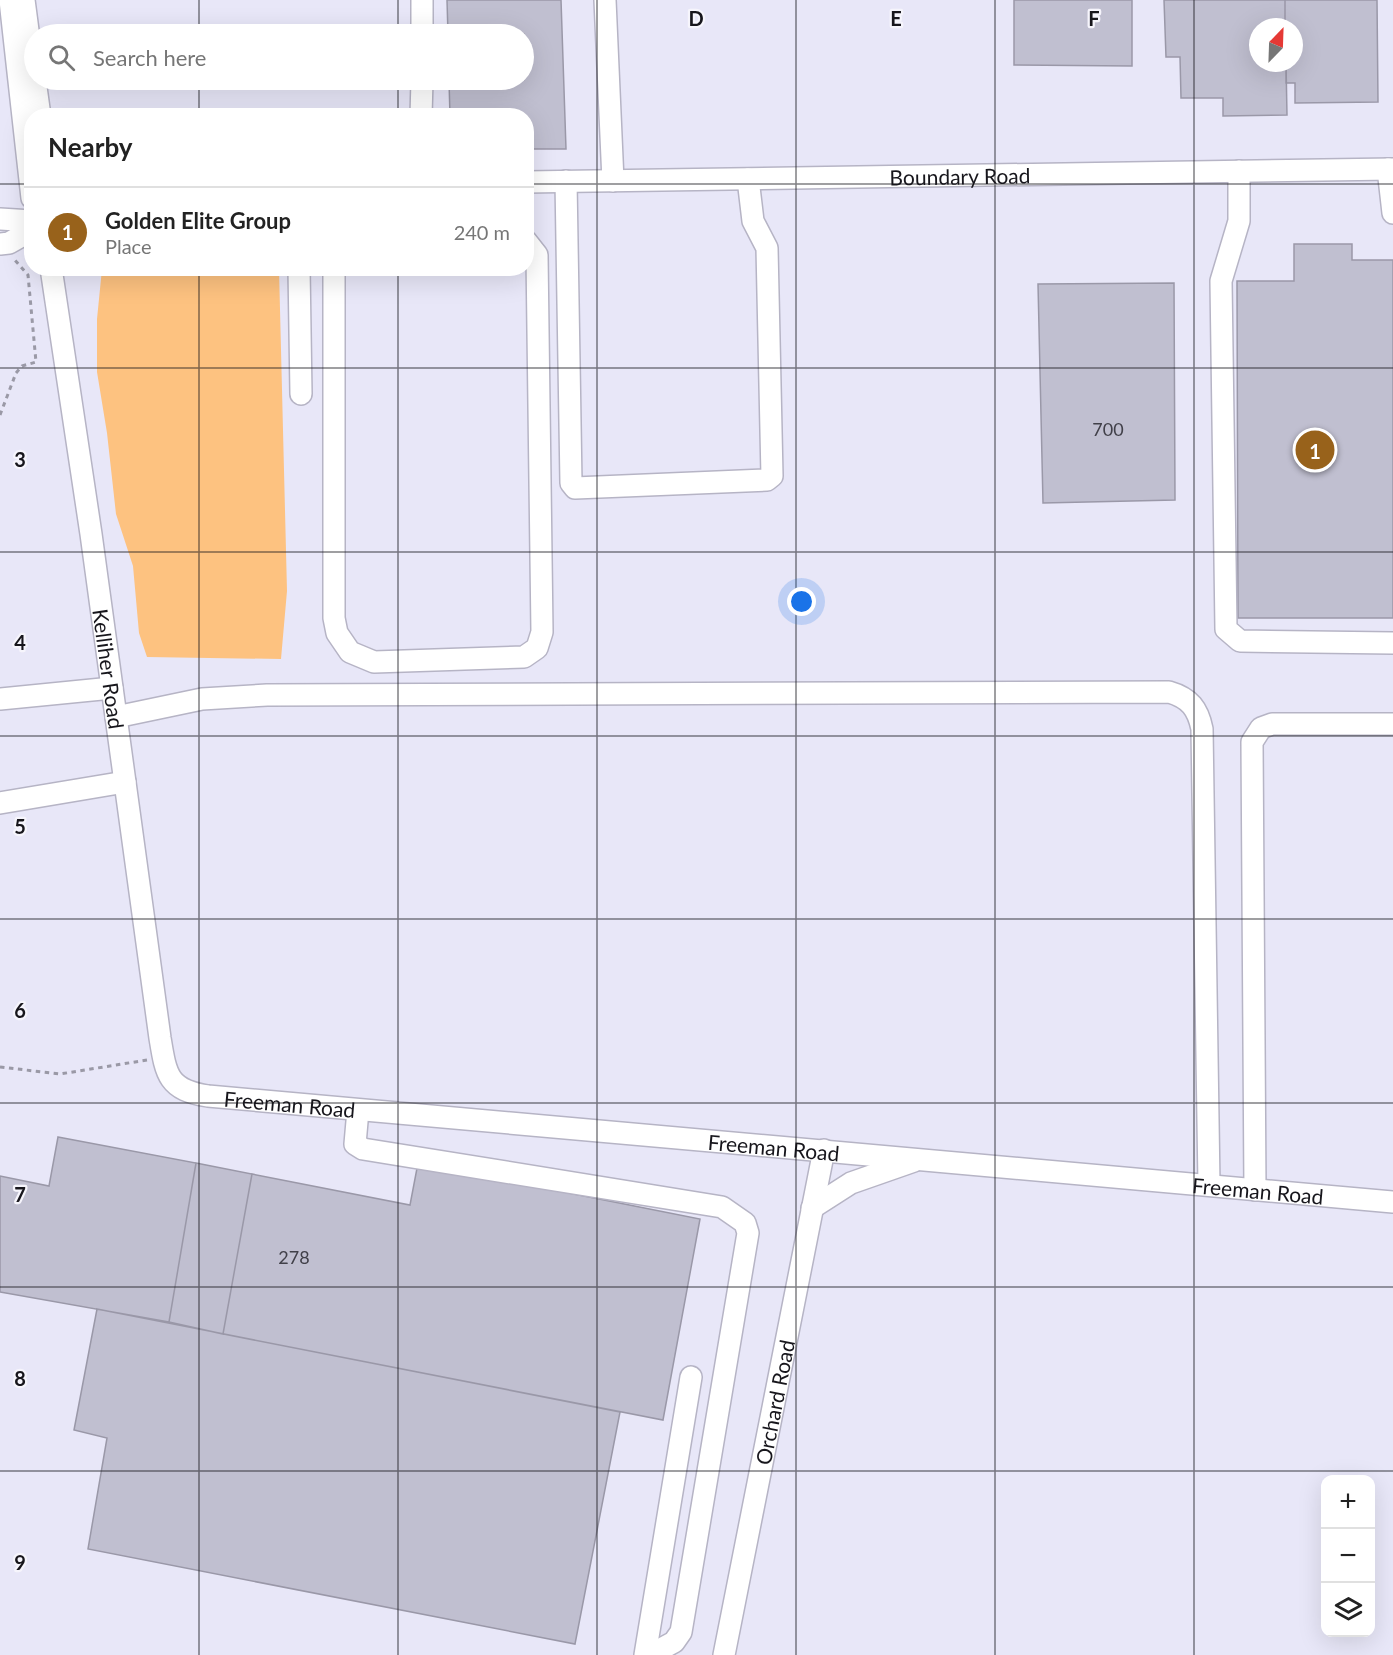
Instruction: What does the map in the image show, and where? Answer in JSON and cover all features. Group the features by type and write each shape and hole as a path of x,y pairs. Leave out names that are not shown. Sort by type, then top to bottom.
{"street":[{"path":"10,0 24,126"},
{"path":"24,0 27,24"},
{"path":"422,0 422,24"},
{"path":"605,0 613,181"},
{"path":"37,90 39,108"},
{"path":"422,90 422,108"},
{"path":"1390,169 1393,213"},
{"name":"Boundary Road","path":"534,182 1390,169"},
{"path":"1239,171 1239,221 1221,281 1226,629 1240,640 1393,643"},
{"path":"566,182 572,483 575,488 767,480 772,476 766,248 753,221 748,179"},
{"path":"4,219 24,220"},
{"path":"4,249 24,235"},
{"path":"334,276 334,618 336,633 350,652 374,662 524,657 537,648 542,632 537,255 534,251"},
{"name":"Kelliher Road","path":"52,276 164,1064"},
{"path":"299,276 301,394"},
{"path":"0,699 112,688"},
{"path":"116,717 202,699 267,694 1169,692 1180,695 1192,704 1200,715 1202,729 1209,1185"},
{"path":"1255,1190 1252,742 1261,728 1272,724 1393,724"},
{"path":"0,803 125,782"},
{"name":"Freeman Road","path":"164,1064 172,1083 188,1093 1393,1202"},
{"path":"358,1110 355,1144 363,1149 722,1207 745,1223 748,1233 681,1632 674,1642 650,1655"},
{"name":"Orchard Road","path":"724,1655 824,1150"},
{"path":"812,1208 852,1183 894,1170 916,1160"},
{"path":"645,1655 691,1377"}],"path":[{"path":"4,249 24,270"},
{"path":"0,416 16,374 22,366 36,362 28,276"},
{"path":"0,1067 23,1072 60,1074 164,1064"}],"shaded area":[{"path":"101,276 279,276 287,591 281,659 147,657 139,633 133,566 116,514 107,433 97,372 97,319"}],"building":[{"path":"447,0 561,0 566,149 534,149 534,108 450,108 449,90 534,90 534,24 448,24"},
{"path":"1014,0 1132,0 1132,66 1014,65"},
{"path":"1164,0 1285,0 1285,18 1249,18 1249,72 1286,72 1287,115 1223,116 1223,98 1181,98 1180,57 1166,57"},
{"path":"1285,0 1377,0 1378,102 1295,103 1295,83 1286,83 1286,72 1303,72 1303,18 1285,18"},
{"path":"1294,244 1352,244 1352,260 1393,260 1393,618 1238,618 1237,281 1294,281"},
{"path":"1174,283 1175,500 1043,503 1038,284"},
{"path":"58,1137 196,1163 169,1322 0,1292 0,1176 49,1186"},
{"path":"196,1163 252,1174 223,1334 169,1322"},
{"path":"418,1163 700,1219 663,1420 223,1334 252,1174 410,1205"},
{"path":"97,1309 620,1412 575,1644 88,1549 107,1438 74,1430"}],"place":[{"name":"Golden Elite Group","path":"1315,450"}]}
